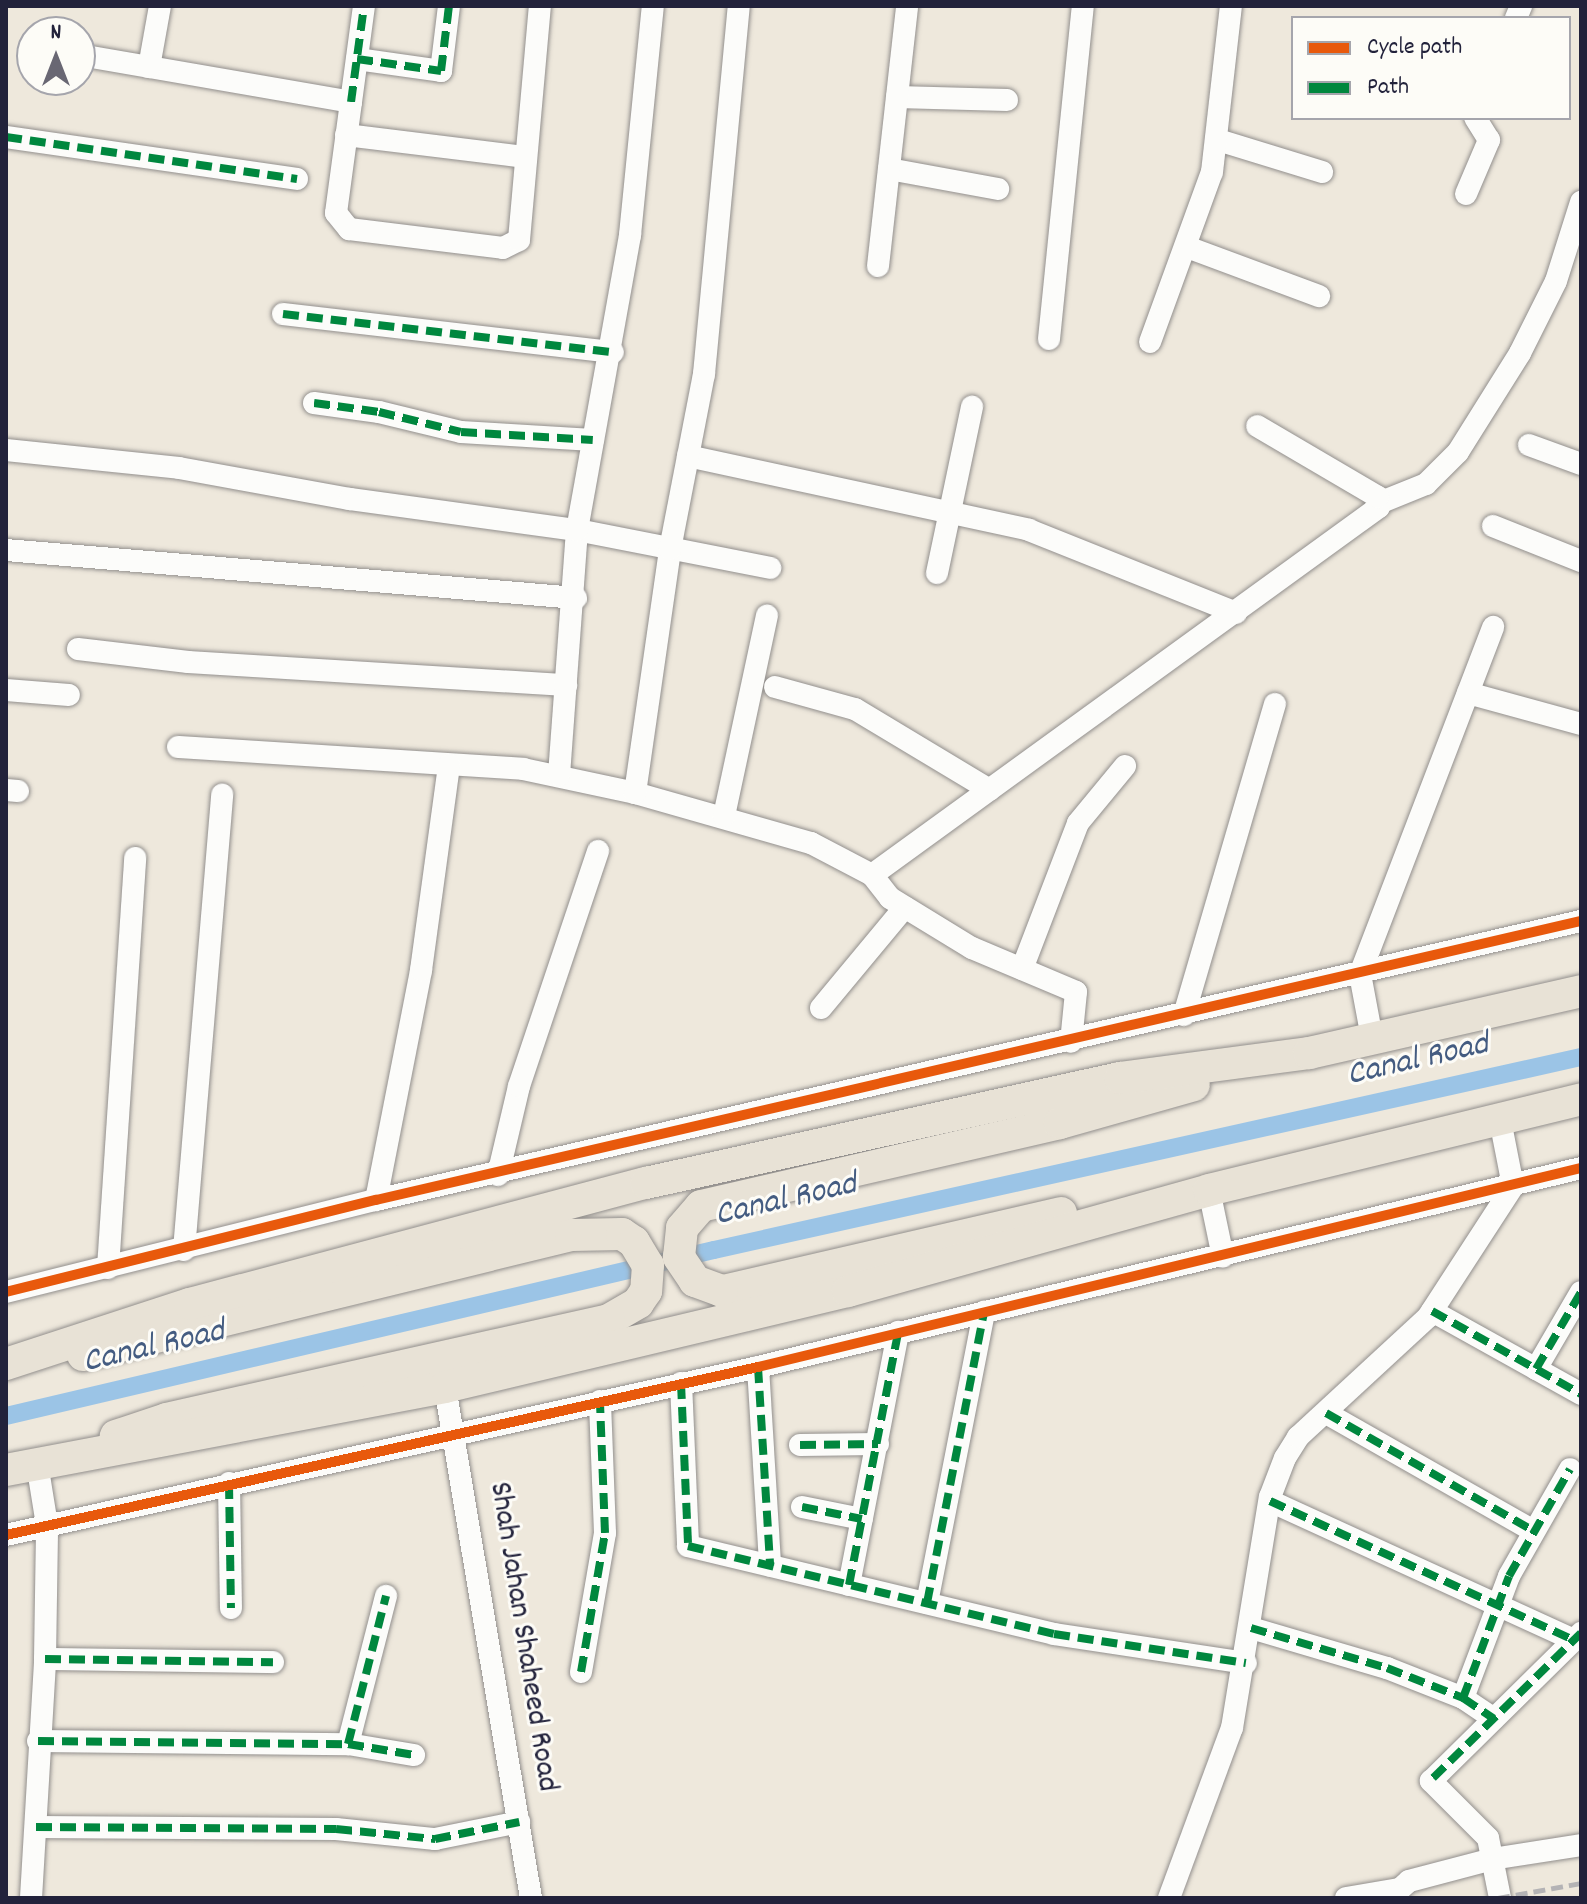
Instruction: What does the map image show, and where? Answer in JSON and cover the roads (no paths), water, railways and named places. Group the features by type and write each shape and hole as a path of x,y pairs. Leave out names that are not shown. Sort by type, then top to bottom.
{"highway":[{"path":"1209,1190 1057,1214 722,1291 695,1281 679,1257 682,1228 701,1206 1060,1123 1309,1053 1581,991"},
{"path":"9,1364 190,1304 646,1183 1120,1078 1309,1053"},
{"path":"21,1467 173,1442 445,1387 848,1291 1209,1190 1581,1099"},
{"path":"9,1364 101,1353 571,1235 609,1231 634,1242 648,1265 646,1291 628,1312 167,1419 21,1467"}],"street":[{"path":"149,67 160,6"},
{"path":"364,6 336,213 349,229 503,248 519,240 540,6"},
{"path":"357,59 441,71 449,6"},
{"path":"559,775 576,598 577,530 613,352 653,6"},
{"path":"635,793 670,549 704,374 739,6"},
{"path":"878,266 907,6"},
{"path":"1049,339 1083,6"},
{"path":"1150,342 1187,247 1218,140 1231,6"},
{"path":"96,58 351,102"},
{"path":"897,97 1007,100"},
{"path":"1466,194 1489,140 1476,120"},
{"path":"346,135 526,157"},
{"path":"6,137 297,179"},
{"path":"1218,140 1322,172"},
{"path":"889,169 998,189"},
{"path":"872,875 1236,613 1379,503 1426,484 1458,452 1520,353 1556,281 1581,202"},
{"path":"1187,247 1319,296"},
{"path":"283,314 613,352"},
{"path":"314,403 461,432 593,440"},
{"path":"937,573 972,407"},
{"path":"1257,426 1378,497 1379,503"},
{"path":"1529,445 1581,464"},
{"path":"6,450 179,468 577,530 770,568"},
{"path":"688,456 1029,530 1236,613"},
{"path":"1493,526 1581,561"},
{"path":"6,550 576,598"},
{"path":"724,816 767,616"},
{"path":"1372,1038 1360,974 1493,627"},
{"path":"78,649 188,662 566,685"},
{"path":"775,687 855,709 990,790"},
{"path":"6,690 69,695"},
{"path":"1468,693 1581,724"},
{"path":"1184,1015 1275,704"},
{"path":"178,747 559,775 724,816 811,843 872,875 905,907 972,948 1076,992 1071,1042"},
{"path":"376,1200 421,970 449,765"},
{"path":"1022,969 1078,823 1125,766"},
{"path":"184,1250 222,795"},
{"path":"498,1175 519,1086 598,851"},
{"path":"108,1268 135,858"},
{"path":"821,1008 905,907"},
{"path":"6,1292 376,1200 498,1175 1581,921"},
{"path":"1169,1898 1232,1728 1246,1663 1270,1501 1298,1437 1391,1356 1432,1311 1513,1186 1500,1120"},
{"path":"6,1535 758,1367 1581,1168"},
{"path":"1209,1190 1223,1257"},
{"path":"1536,1369 1581,1292"},
{"path":"1432,1311 1581,1394"},
{"path":"927,1603 984,1312"},
{"path":"849,1585 898,1332"},
{"path":"758,1367 770,1566"},
{"path":"681,1383 688,1546 1054,1634 1246,1663"},
{"name":"Shah Jahan Shaheed Road","path":"445,1387 457,1434 531,1898"},
{"path":"581,1672 605,1533 600,1401"},
{"path":"1326,1413 1532,1530"},
{"path":"800,1445 878,1444"},
{"path":"21,1467 47,1525 45,1659 31,1898"},
{"path":"1463,1698 1532,1530 1570,1469"},
{"path":"229,1483 231,1608"},
{"path":"1270,1501 1498,1607 1577,1637 1431,1781 1488,1838 1500,1898"},
{"path":"802,1507 862,1519"},
{"path":"348,1744 386,1596"},
{"path":"1251,1628 1387,1668 1463,1698 1494,1719"},
{"path":"45,1659 273,1662"},
{"path":"38,1741 348,1744 414,1755"},
{"path":"36,1827 336,1829 435,1839 519,1822"},
{"path":"1346,1898 1400,1889 1409,1881 1492,1859 1581,1845"}],"waterway":[{"name":"Canal Road","path":"6,1416 714,1250 1581,1057"}],"railway":[{"path":"1498,1898 1581,1883"}]}
